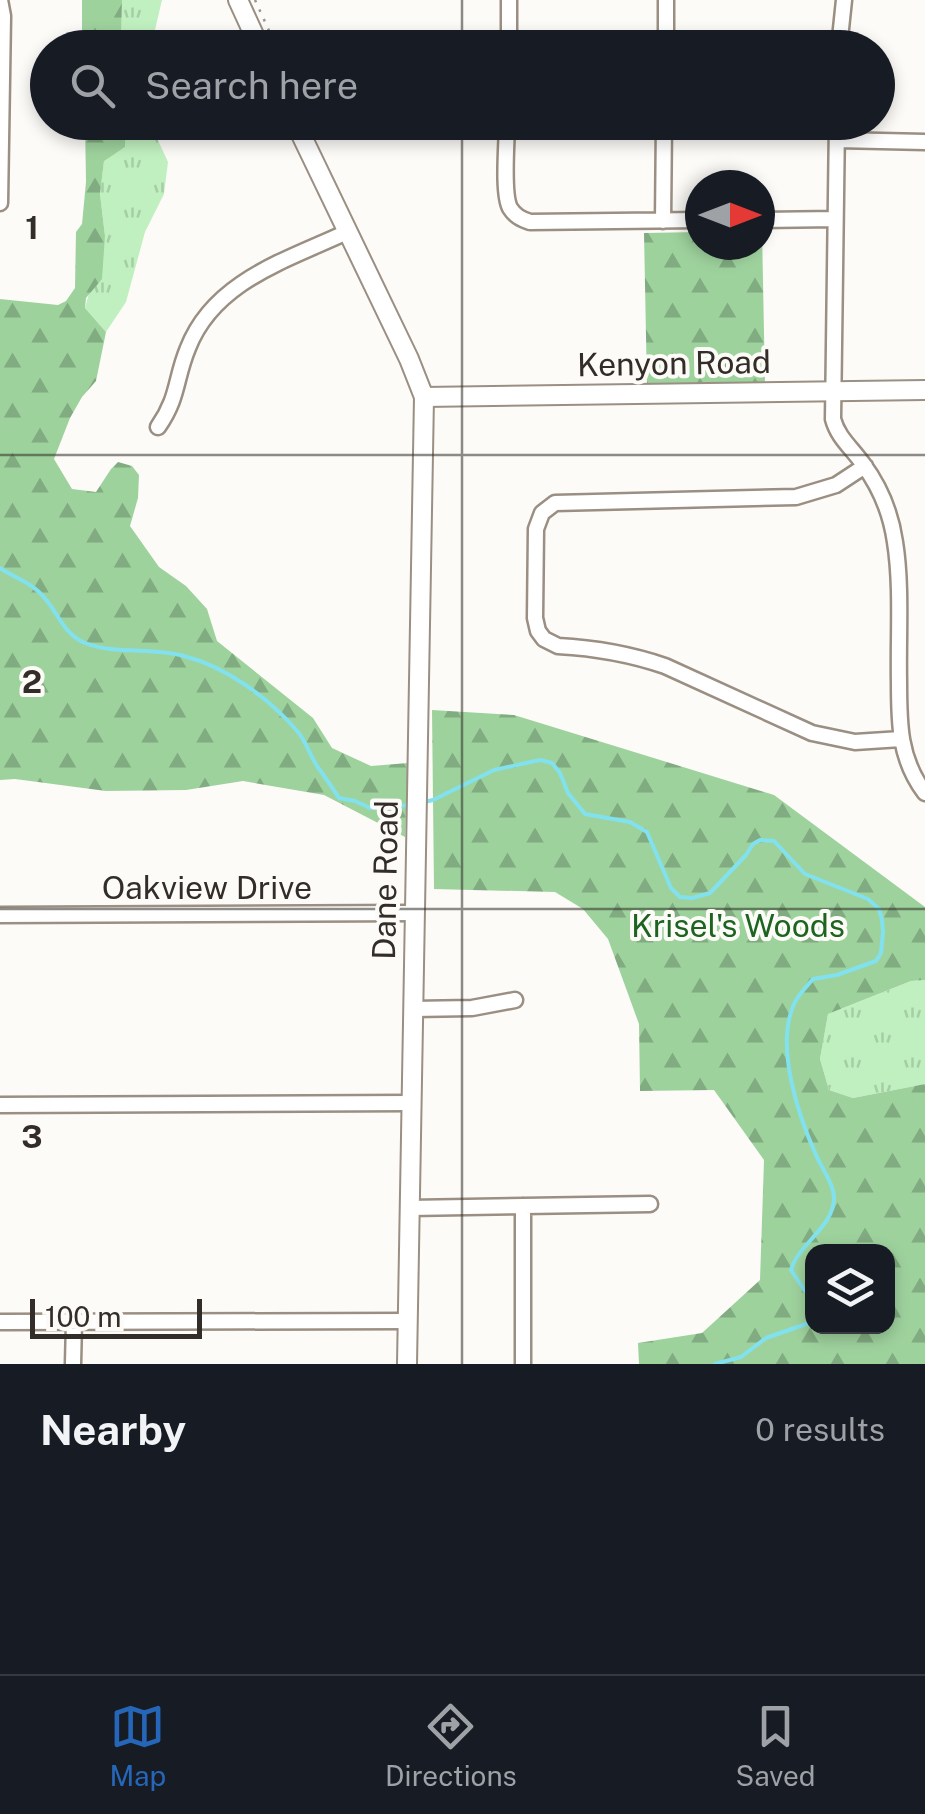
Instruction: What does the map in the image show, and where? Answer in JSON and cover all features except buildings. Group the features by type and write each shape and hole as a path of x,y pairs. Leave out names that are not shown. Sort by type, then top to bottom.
{"street":[{"path":"0,0 0,204"},
{"path":"238,0 252,30"},
{"path":"509,30 510,0"},
{"path":"666,0 666,30"},
{"path":"840,30 844,0"},
{"path":"304,140 424,396"},
{"path":"507,140 506,198 520,219 685,220"},
{"path":"662,221 664,140"},
{"path":"925,142 837,140 832,392 836,430 865,466 885,502 896,547 901,739 910,770 925,793"},
{"path":"775,220 835,219"},
{"path":"158,427 176,396 182,366 196,331 219,301 249,278 347,232"},
{"name":"Kenyon Road","path":"424,396 925,390"},
{"name":"Dane Road","path":"407,1364 424,396"},
{"path":"865,466 836,485 796,497 555,503 542,513 536,529 536,626 550,643 616,652 666,666 833,739 901,739"},
{"name":"Oakview Drive","path":"0,915 415,913"},
{"path":"413,1009 472,1008 515,1000"},
{"path":"0,1105 412,1103"},
{"path":"410,1208 650,1204"},
{"path":"523,1206 523,1364"},
{"path":"0,1322 408,1320"},
{"path":"73,1364 74,1322"}],"path":[{"path":"255,0 269,30"}],"green space":[{"path":"82,0 122,0 121,30 82,30"},
{"path":"122,0 162,0 155,30 121,30"},
{"path":"85,140 125,140 125,147 104,161 100,194 105,236 102,279 86,298 85,308 106,332 96,381 70,418 54,459 72,489 96,492 118,462 132,466 139,475 138,498 130,526 159,567 186,586 207,609 217,641 313,718 332,748 371,766 408,763 405,837 324,795 243,781 186,790 106,791 0,780 0,299 58,305 66,301 75,288 76,232 82,224"},
{"path":"125,140 158,140 168,162 164,194 145,232 126,302 106,332 85,308 105,236 100,194 104,160 125,147"},
{"path":"685,232 685,260 763,260 765,384 647,387 644,233"},
{"name":"Krisel's Woods","path":"432,710 514,715 774,795 925,907 925,980 911,981 828,1014 820,1059 829,1090 853,1098 925,1084 925,1364 639,1364 638,1343 702,1333 760,1280 764,1160 714,1090 640,1091 639,1024 608,939 583,909 555,892 434,889"},
{"path":"925,980 925,1084 853,1098 829,1090 820,1059 828,1014 911,981"}],"waterway":[{"path":"0,568 35,588 70,633 85,643 184,656 247,686 298,732 339,798 370,808 410,805"},
{"path":"424,802 494,770 540,760 552,763 585,814 630,822 647,832 671,888 680,897 710,893 760,840 774,841 805,874 868,899 879,909 883,933 876,961 813,979 796,1001 789,1021 788,1060 796,1101 834,1198 828,1218 808,1244"},
{"path":"805,1247 791,1270 805,1291"},
{"path":"715,1364 741,1357 766,1338 805,1324"}]}
